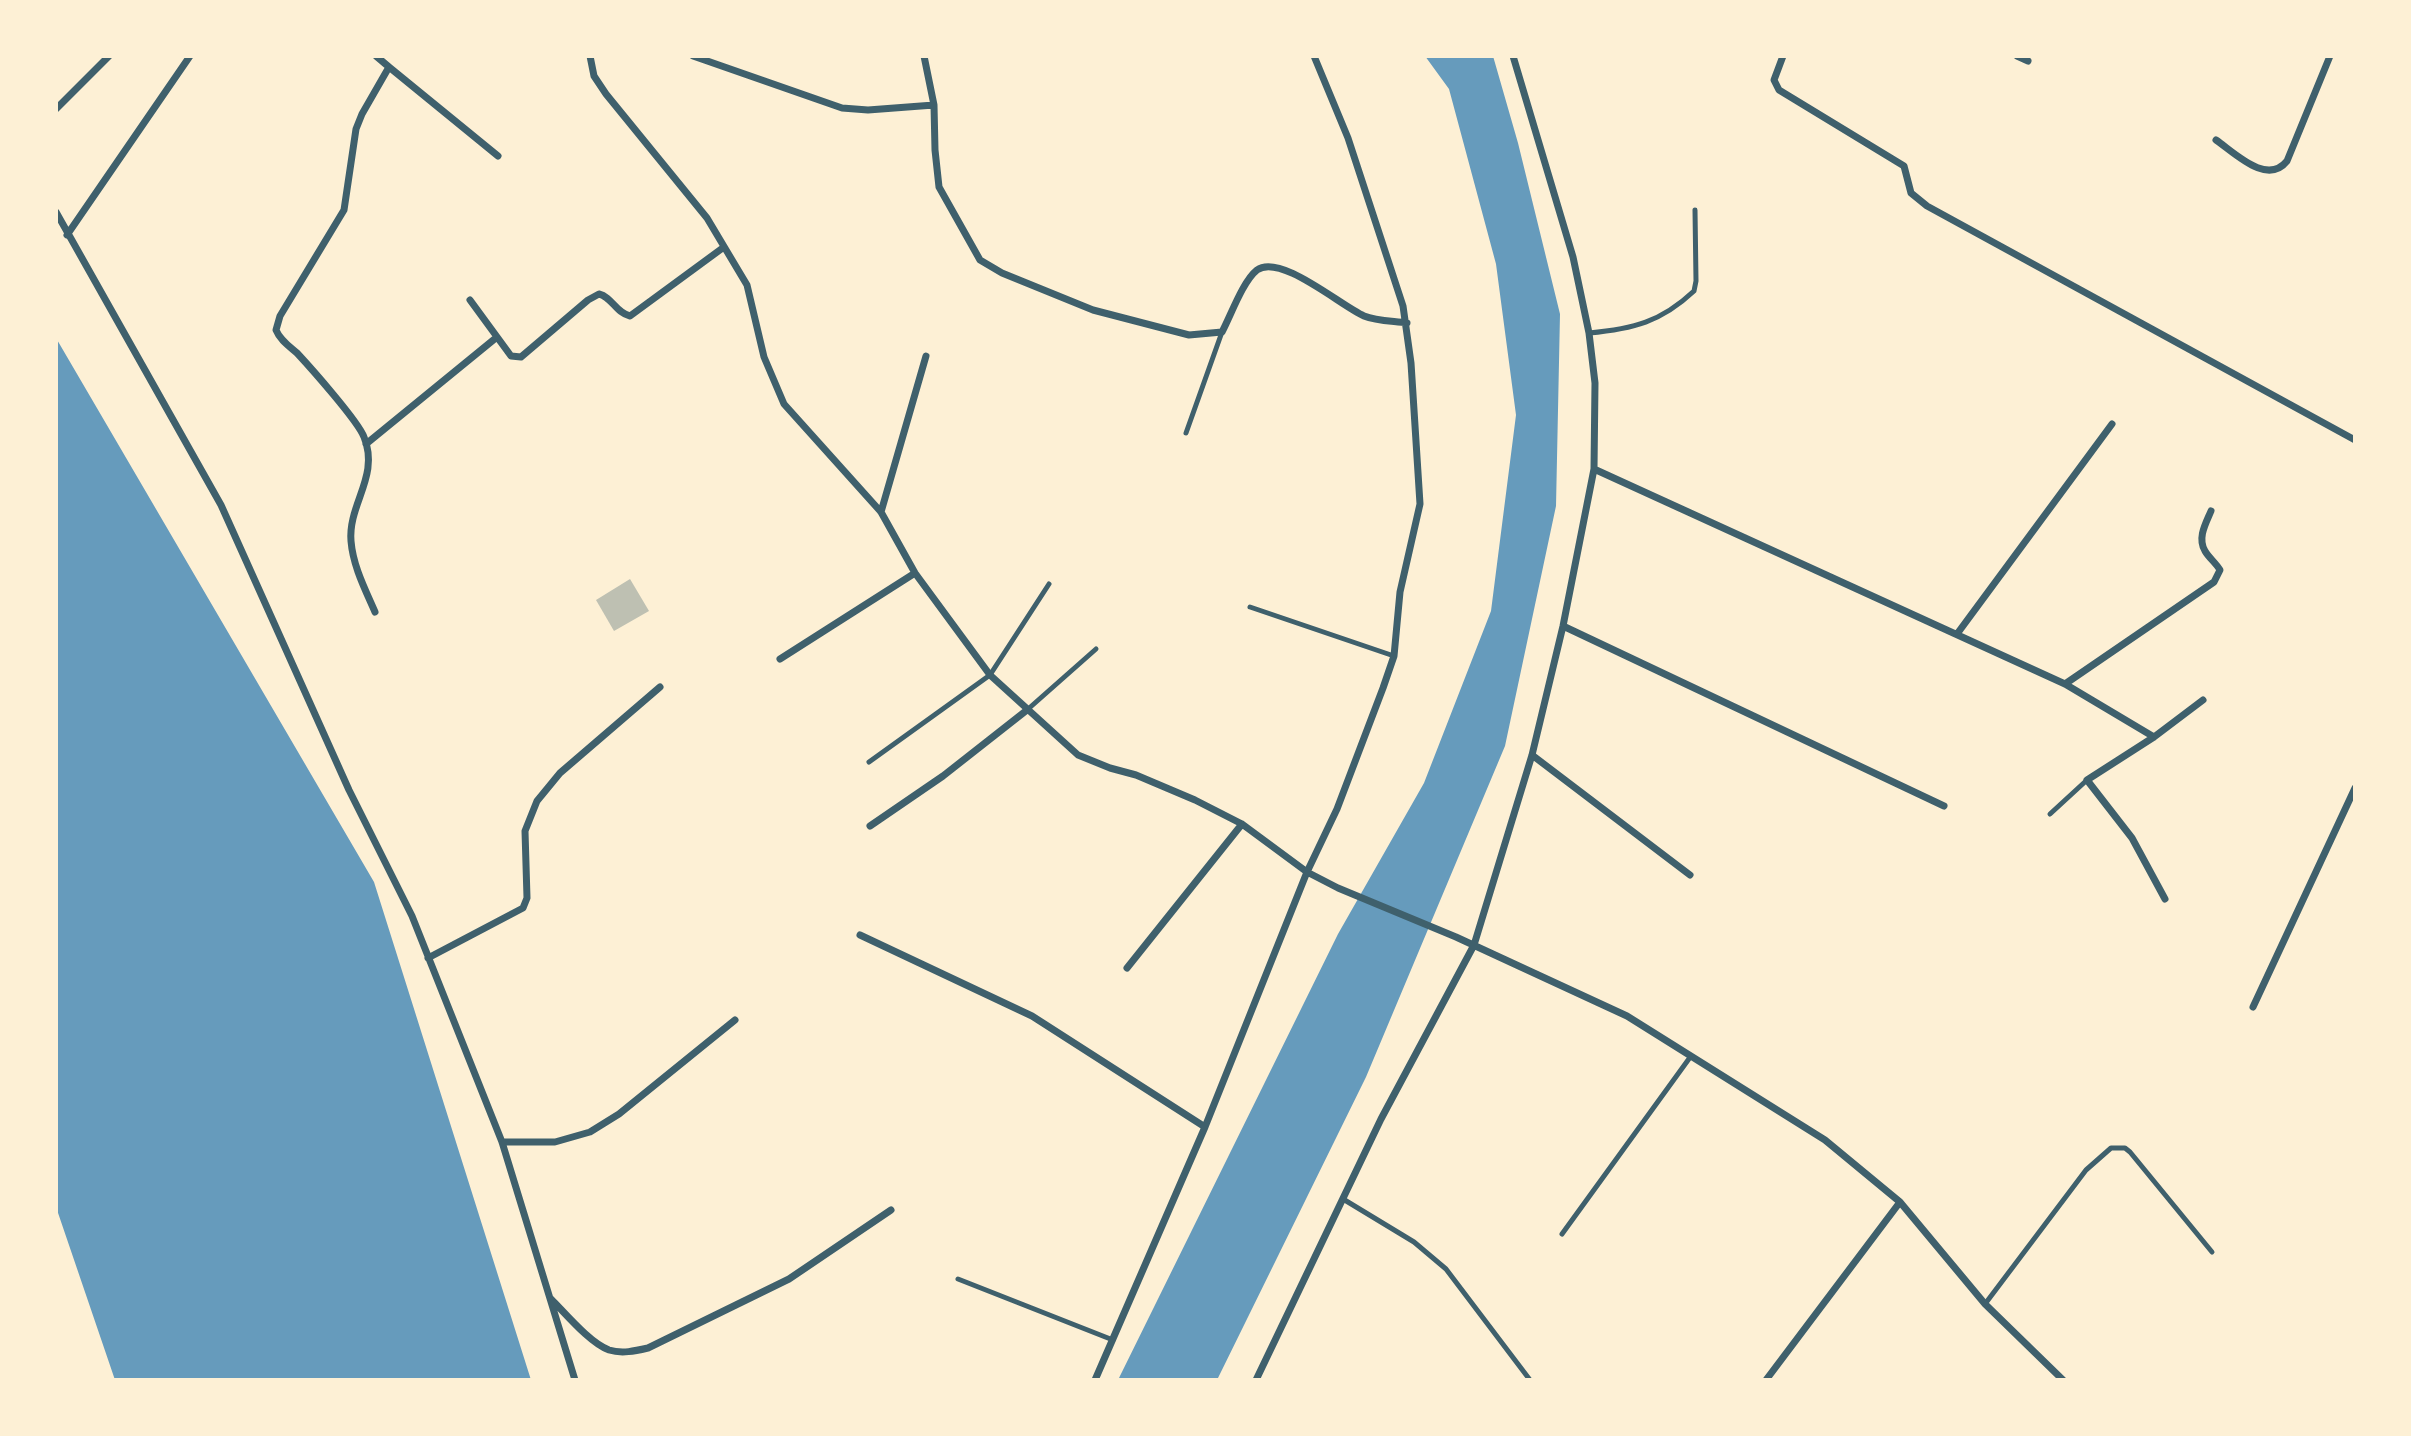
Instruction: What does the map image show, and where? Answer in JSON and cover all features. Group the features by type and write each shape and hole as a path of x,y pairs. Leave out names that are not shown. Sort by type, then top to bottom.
{"street":[{"path":"56,109 109,56"},
{"path":"67,235 190,56"},
{"path":"376,56 498,156"},
{"path":"590,56 594,76 606,94 707,218 747,285 764,356 785,404 881,512 915,573 990,675 1027,710 1078,755 1136,775 1242,824 1307,872 1338,888 1474,945 1627,1016 1825,1140 1900,1202 1985,1304 2063,1380"},
{"path":"693,56 842,108 867,110 934,105"},
{"path":"924,56 934,105 939,187 980,260 1002,274 1093,310 1189,335 1222,332 1248,282 1256,271 1269,265 1284,269 1365,316 1407,323"},
{"path":"1095,1380 1205,1127 1307,872 1337,808 1394,656 1400,592 1420,504 1407,323 1348,138 1314,56"},
{"path":"1256,1380 1381,1119 1474,945 1532,755 1563,626 1594,469 1595,383 1590,333 1573,257 1513,56"},
{"path":"1783,56 1774,80 1779,90 1904,166 1911,192 1927,206 2355,440"},
{"path":"2017,56 2028,61"},
{"path":"2216,140 2255,167 2271,172 2282,167 2287,161 2330,56"},
{"path":"375,612 356,569 351,540 352,527 367,478 369,454 366,444 359,429 298,355 278,336 276,330 280,316 344,210 356,129 389,67"},
{"path":"56,212 221,505 349,790 412,916 502,1142 575,1380"},
{"path":"470,300 511,356 521,357 599,293 630,316 724,247"},
{"path":"366,444 497,337"},
{"path":"881,512 926,356"},
{"path":"1957,634 2112,424"},
{"path":"1594,469 2065,684 2154,737"},
{"path":"2065,684 2214,582 2220,570 2203,550 2202,540 2202,532 2211,511"},
{"path":"780,659 915,573"},
{"path":"1563,626 1944,806"},
{"path":"428,958 523,908 527,898 525,831 537,801 560,773 660,687"},
{"path":"2165,899 2132,838 2087,780 2154,737 2203,700"},
{"path":"870,826 943,776 1027,710"},
{"path":"1532,755 1690,875"},
{"path":"2253,1007 2355,788"},
{"path":"1127,968 1242,824"},
{"path":"860,934 1032,1016 1205,1127"},
{"path":"502,1142 555,1142 590,1132 619,1114 736,1020"},
{"path":"1766,1380 1900,1202"},
{"path":"550,1299 594,1340 609,1350 627,1353 648,1348 789,1279 891,1210"}],"lane":[{"path":"1590,333 1642,326 1662,316 1694,291 1695,210"},
{"path":"1186,433 1222,332"},
{"path":"869,762 990,675 1049,584"},
{"path":"1250,607 1394,656"},
{"path":"1027,710 1096,649"},
{"path":"2050,814 2087,780"},
{"path":"1562,1234 1690,1056"},
{"path":"1985,1304 2086,1170 2111,1148 2125,1148 2130,1152 2212,1252"},
{"path":"1343,1199 1414,1242 1446,1269 1530,1380"},
{"path":"958,1279 1113,1340"}],"water":[{"path":"1425,56 1493,56 1518,143 1560,314 1556,506 1505,746 1366,1077 1217,1380 1118,1380 1338,934 1424,783 1491,611 1516,415 1496,264 1449,89"},
{"path":"56,338 374,882 531,1380 115,1380 56,1207"}],"building":[{"path":"630,579 649,611 614,631 596,600"}]}
